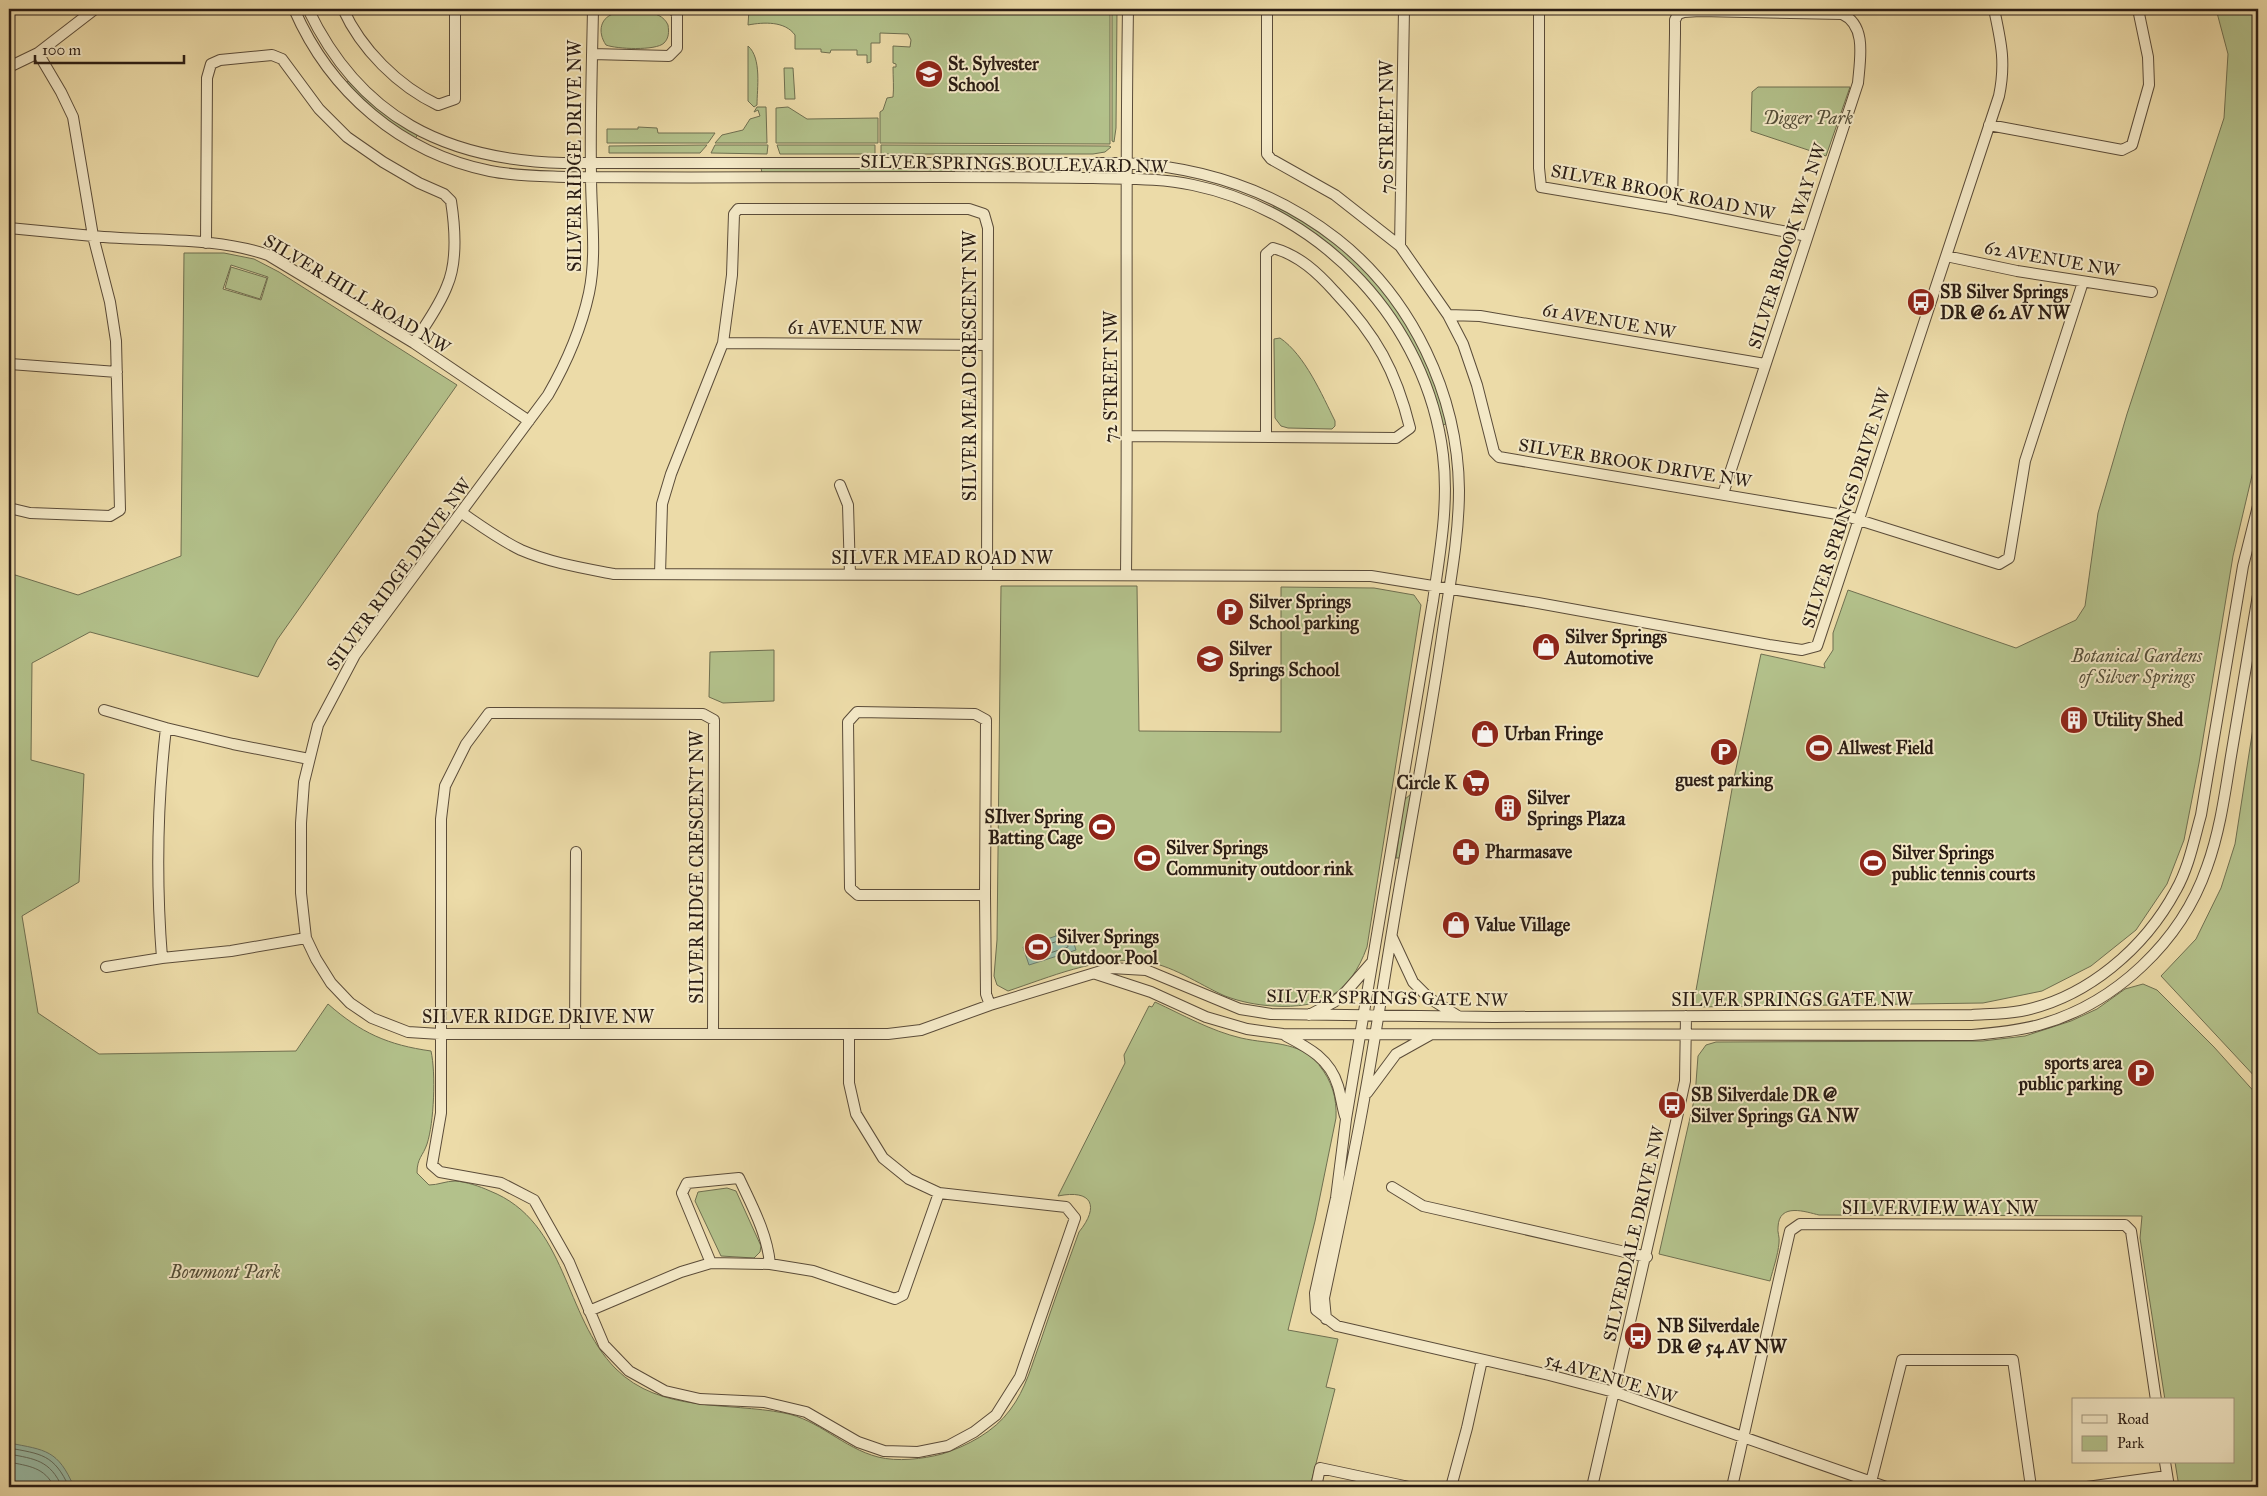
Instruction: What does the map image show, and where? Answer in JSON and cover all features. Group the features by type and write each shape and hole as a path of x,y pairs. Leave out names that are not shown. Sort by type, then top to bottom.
{"street":[{"path":"9,67 38,54 95,9"},
{"name":"SILVER SPRINGS BOULEVARD NW","path":"294,9 317,54 346,91 373,117 410,141 460,163 490,171 519,175 590,177 1126,178 1191,185 1228,194 1264,208 1297,227 1328,249 1357,276 1379,302 1408,346 1422,374 1441,439 1444,472 1444,516 1435,586 1346,1119 1336,1198 1315,1294 1316,1310 1325,1318"},
{"name":"SILVER SPRINGS BOULEVARD NW","path":"308,9 325,42 353,79 380,105 403,122 427,135 465,150 509,160 591,163 1126,163 1197,171 1240,183 1277,199 1312,220 1351,250 1391,294 1407,317 1436,374 1456,448 1459,492 1458,520 1449,588 1365,1096 1324,1298 1325,1318"},
{"path":"343,9 363,42 384,66 418,95 438,105 455,99 455,9"},
{"name":"SILVER RIDGE DRIVE NW","path":"593,9 590,177 593,261 590,292 580,328 567,361 548,395 355,655 318,725 304,782 301,822 301,893 306,938 331,983 350,1004 372,1018 408,1032 440,1034 888,1034 920,1030 990,1005 1096,974"},
{"path":"592,54 669,56 677,48 678,14 673,9"},
{"name":"72 STREET NW","path":"1126,575 1128,436 1126,163 1128,9"},
{"name":"SILVER BROOK DRIVE NW","path":"1267,9 1266,154 1271,159 1335,195 1400,246 1448,315 1463,344 1477,385 1494,452 1499,458 1724,494 1858,520 1998,564 2009,558 2025,461 2083,282"},
{"name":"70 STREET NW","path":"1400,246 1404,9"},
{"name":"SILVER BROOK ROAD NW","path":"1539,9 1539,168 1541,187 1672,209 1807,236"},
{"name":"SILVER SPRINGS DRIVE NW","path":"1435,586 1802,650 1817,646 1989,125 2002,80 2004,54 1994,9"},
{"path":"1989,125 2122,150 2132,145 2149,85 2148,57 2138,9"},
{"name":"SILVER BROOK WAY NW","path":"1672,209 1675,33 1678,14 1684,12 1842,14 1850,17 1857,24 1860,46 1858,83 1724,494"},
{"path":"9,508 30,513 110,516 120,510 116,341 110,302 93,236 73,117 61,92 38,54"},
{"path":"206,243 207,78 211,64 220,60 272,55 282,59 320,109 347,137 382,162 419,183 444,194 451,201 454,239 453,264 448,284 440,302 414,344"},
{"name":"SILVER MEAD CRESCENT NW","path":"660,574 662,504 671,474 723,343 732,275 734,214 738,209 969,209 984,214 988,228 987,574"},
{"name":"SILVER HILL ROAD NW","path":"9,228 93,236 206,243 248,248 268,255 414,344 529,421"},
{"path":"1128,436 1396,438 1410,428 1402,395 1387,362 1359,316 1315,271 1289,252 1274,248 1266,254 1266,437"},
{"name":"62 AVENUE NW","path":"1946,256 2083,282 2152,292"},
{"name":"61 AVENUE NW","path":"1448,315 1480,316 1765,364"},
{"name":"61 AVENUE NW","path":"723,343 987,345"},
{"path":"10,364 117,372"},
{"path":"840,485 848,505 850,574"},
{"name":"SILVER SPRINGS GATE NW","path":"1096,974 1111,968 1146,970 1166,976 1240,1009 1271,1014 1308,1015 1972,1015 2022,1010 2059,999 2088,984 2116,965 2144,936 2176,890 2191,855 2201,815 2243,566 2258,506"},
{"name":"SILVER MEAD ROAD NW","path":"462,512 496,536 521,550 564,564 614,574 1371,576 1435,586"},
{"name":"SILVER SPRINGS GATE NW","path":"1096,974 1151,992 1206,1017 1247,1030 1283,1034 1962,1036 2007,1032 2041,1024 2074,1012 2104,996 2131,976 2155,954 2192,901 2207,868 2222,814 2258,595"},
{"path":"104,710 166,728 233,744 309,758"},
{"path":"985,895 858,895 850,888 848,722 856,712 975,714 986,720 986,994 990,1005"},
{"name":"SILVER RIDGE CRESCENT NW","path":"440,1034 441,819 445,786 466,744 489,713 703,714 714,720 713,1034"},
{"path":"162,958 158,898 160,779 166,728"},
{"path":"575,1034 576,852"},
{"path":"1392,937 1413,982 1429,998 1459,1016"},
{"path":"106,967 162,958 231,951 306,938"},
{"path":"1308,1015 1334,1002 1344,994 1372,961"},
{"name":"SILVERDALE DRIVE NW","path":"1592,1487 1647,1257 1685,1081 1686,1016"},
{"path":"440,1034 441,1113 432,1165 440,1172 502,1183 534,1200 569,1262 604,1345 629,1371 665,1391 700,1399 764,1402 806,1412 858,1442 884,1451 918,1452 948,1446 974,1432 996,1415 1020,1376 1075,1218 1066,1207 939,1193 909,1179 884,1158 866,1133 856,1114 849,1084 849,1034"},
{"path":"1283,1034 1314,1051 1325,1062 1338,1086 1346,1119"},
{"path":"1365,1096 1396,1054 1430,1034"},
{"path":"711,1263 682,1193 687,1183 738,1178 761,1225 770,1264"},
{"path":"1392,1187 1422,1206 1647,1257"},
{"path":"589,1311 681,1272 711,1263 770,1264 813,1271 895,1299 904,1295 939,1193"},
{"name":"SILVERVIEW WAY NW","path":"1732,1487 1790,1231 1800,1224 2125,1225 2131,1231 2156,1398"},
{"name":"54 AVENUE NW","path":"1325,1318 1337,1326 1614,1392 1744,1439 1886,1487"},
{"path":"1451,1487 1467,1428 1482,1360"},
{"path":"1871,1482 1902,1360 2013,1360 2031,1487"},
{"path":"2166,1464 2169,1487"},
{"path":"1316,1487 1320,1468 1409,1487"},
{"path":"2087,1487 2167,1476"}],"green space":[{"name":"St. Sylvester School","path":"749,9 1110,9 1110,144 880,143 880,112 883,110 887,98 893,97 893,67 896,67 896,64 893,63 893,46 910,47 911,40 908,34 880,33 880,43 871,43 871,62 867,63 867,55 857,55 857,50 831,50 830,53 821,52 821,49 795,49 795,35 786,27 767,23 748,25"},
{"path":"1112,9 1117,9 1116,128 1114,142 1112,141"},
{"name":"Botanical Gardens of Silver Springs","path":"2216,9 2258,9 2258,450 2233,556 2199,763 2184,840 2167,884 2136,930 2091,966 2042,991 1983,1003 1693,1007 1734,778 1761,654 1825,668 1824,664 1833,650 1833,633 1848,590 2016,648 2076,620 2085,606 2098,513 2127,414 2224,118 2228,54"},
{"path":"646,12 659,16 668,25 667,39 660,46 645,48 606,45 601,30 602,25 607,17 617,13"},
{"path":"748,46 752,51 757,66 757,105 754,107 748,101"},
{"path":"784,68 793,68 795,99 785,99"},
{"path":"348,81 418,134 415,139 390,125 345,85"},
{"name":"Digger Park","path":"1758,87 1850,87 1826,156 1751,131 1752,92"},
{"path":"757,107 766,107 767,143 715,143 722,135 743,130 750,119 760,116 758,110 754,112"},
{"path":"788,107 807,119 878,118 878,143 776,143 776,108"},
{"path":"638,127 657,128 658,133 715,133 708,143 607,143 607,129 638,129"},
{"path":"707,145 700,153 609,153 609,146"},
{"path":"715,145 768,145 767,154 711,153"},
{"path":"777,145 875,145 875,154 780,154"},
{"path":"881,145 1111,147 1105,152 1093,154 881,154"},
{"path":"955,167 955,172 762,173 761,168"},
{"path":"1275,204 1316,227 1364,268 1401,314 1428,365 1448,423 1443,425 1415,356 1399,326 1380,299 1359,274 1334,250 1306,229 1273,209"},
{"name":"Bowmont Park","path":"184,253 224,253 254,259 279,272 457,385 277,640 258,677 90,632 32,663 31,760 84,774 79,882 22,916 38,1013 99,1054 296,1051 328,1004 352,1023 376,1036 401,1045 431,1051 434,1085 433,1111 427,1144 419,1160 417,1173 429,1185 455,1181 468,1183 486,1189 516,1205 535,1224 550,1247 585,1323 599,1347 616,1369 634,1383 653,1393 696,1403 763,1410 796,1416 865,1453 893,1459 935,1456 951,1451 979,1437 996,1425 1016,1402 1031,1367 1079,1232 1086,1223 1091,1207 1085,1197 1079,1195 1058,1196 1125,1063 1124,1055 1149,1006 1152,1007 1155,1002 1230,1035 1292,1047 1311,1056 1321,1064 1319,1065 1333,1090 1336,1111 1315,1221 1288,1330 1338,1339 1326,1387 1335,1389 1310,1487 9,1487 9,573 78,595 181,556","holes":["231,265 268,277 261,300 223,289"]},
{"path":"231,267 267,278 260,299 225,288"},
{"path":"1280,338 1297,354 1312,376 1335,421 1335,426 1332,429 1288,428 1281,426 1275,418 1274,339"},
{"path":"1001,586 1137,586 1139,731 1281,732 1281,587 1374,588 1414,595 1421,605 1367,947 1360,963 1343,987 1320,1001 1306,1005 1261,1005 1225,996 1163,966 1141,961 1107,962 1090,965 1008,991 997,985 994,976 997,940"},
{"path":"774,650 774,701 723,703 709,697 710,652"},
{"path":"2258,696 2258,1080 2161,976 2196,939 2221,888 2235,844"},
{"path":"1411,794 1401,858 1396,858 1404,800"},
{"path":"2143,984 2157,990 2214,1047 2258,1096 2258,1487 2179,1487 2175,1464 2234,1464 2234,1398 2165,1398 2140,1238 2142,1216 1819,1215 1794,1210 1788,1211 1780,1219 1777,1257 1770,1281 1659,1254 1695,1096 1698,1056 1706,1045 1716,1042 1983,1041 2025,1036 2071,1021 2097,1009 2125,989"},
{"path":"727,1188 736,1191 761,1246 760,1252 754,1258 721,1256 695,1201 698,1192"}],"water":[{"path":"1069,928 1076,950 1029,965 1023,947 1056,936 1056,933"},
{"path":"9,1443 42,1450 49,1454 62,1466 74,1487 9,1487"}],"place":[{"name":"St. Sylvester School","path":"929,74"},
{"name":"SB Silver Springs DR @ 62 AV NW","path":"1921,302"},
{"name":"Silver Springs School parking","path":"1230,612"},
{"name":"Silver Springs Automotive","path":"1546,647"},
{"name":"Silver Springs School","path":"1210,659"},
{"name":"Utility Shed","path":"2074,720"},
{"name":"Urban Fringe","path":"1485,734"},
{"name":"Allwest Field","path":"1819,748"},
{"name":"guest parking","path":"1724,752"},
{"name":"Circle K","path":"1476,783"},
{"name":"Silver Springs Plaza","path":"1508,808"},
{"name":"SIlver Spring Batting Cage","path":"1102,827"},
{"name":"Pharmasave","path":"1466,852"},
{"name":"Silver Springs Community outdoor rink","path":"1147,858"},
{"name":"Silver Springs public tennis courts","path":"1873,863"},
{"name":"Value Village","path":"1456,925"},
{"name":"Silver Springs Outdoor Pool","path":"1038,947"},
{"name":"sports area public parking","path":"2141,1073"},
{"name":"SB Silverdale DR @ Silver Springs GA NW","path":"1672,1105"},
{"name":"NB Silverdale DR @ 54 AV NW","path":"1638,1336"}]}
